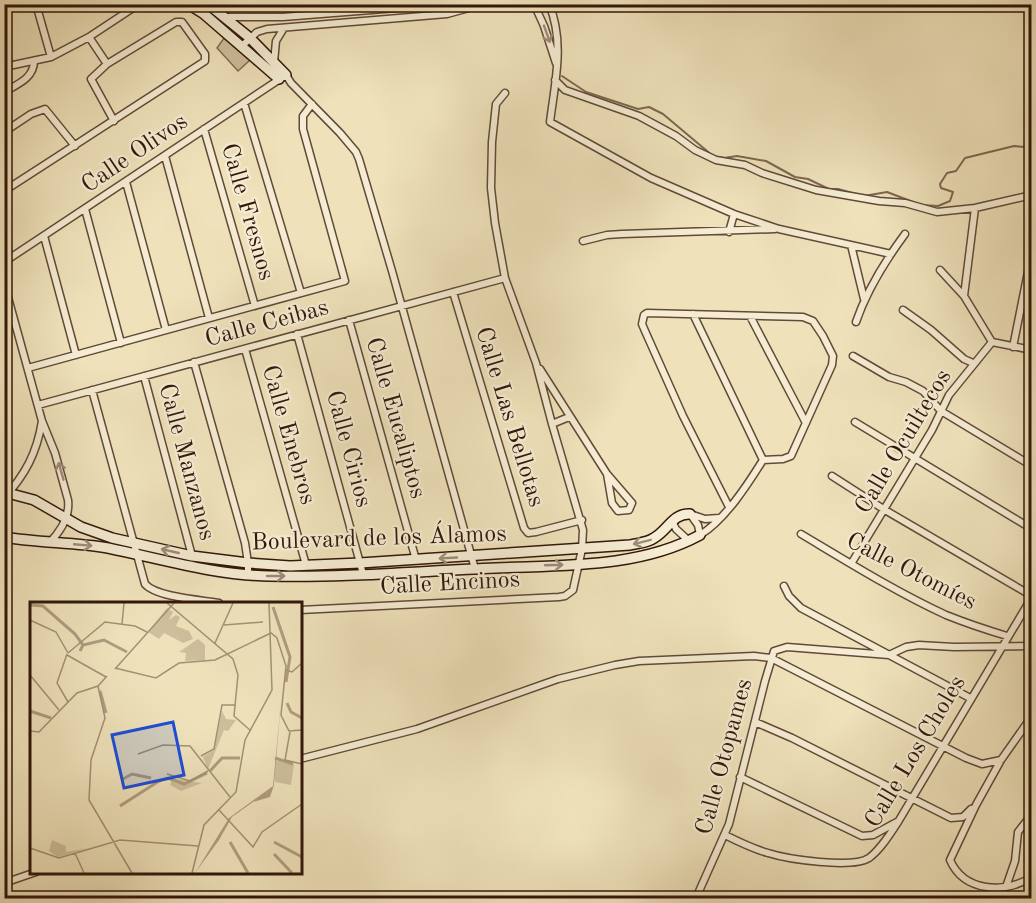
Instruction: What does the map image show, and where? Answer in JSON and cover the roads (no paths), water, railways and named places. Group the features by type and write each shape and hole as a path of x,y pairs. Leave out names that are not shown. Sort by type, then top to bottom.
{"street":[{"path":"36,4 51,57"},
{"path":"188,4 204,14 285,79 351,146 359,159 475,569"},
{"path":"208,4 250,38 274,63 285,79"},
{"path":"226,17 283,18 447,4"},
{"path":"242,46 261,31 447,14 483,4"},
{"path":"534,4 557,65"},
{"path":"549,4 557,32 557,65 550,122 651,178 734,214 779,229 891,254"},
{"path":"4,67 51,57 89,37 138,5"},
{"path":"427,7 428,16"},
{"path":"4,191 114,122 205,61 206,57 182,22 178,21 107,64 90,80 114,122"},
{"path":"274,63 276,41 284,28"},
{"path":"89,37 107,64"},
{"path":"4,92 29,76 34,61"},
{"name":"Calle Olivos","path":"4,262 204,129 285,79"},
{"path":"555,80 566,90 639,116 676,136 695,150 717,160 745,165 762,173 816,190 905,203 937,212 975,208 1032,195"},
{"path":"505,93 496,104 491,166 495,223 505,278 536,363 608,474 632,503 629,510 618,511 612,503 608,474"},
{"path":"244,103 301,293"},
{"path":"28,368 345,280 303,129 303,116 312,104"},
{"path":"4,132 31,114 45,109 75,147"},
{"name":"Calle Fresnos","path":"204,129 255,306"},
{"path":"165,156 209,318"},
{"path":"126,182 166,330"},
{"path":"964,296 975,208"},
{"path":"85,209 121,343"},
{"path":"729,232 734,214"},
{"path":"583,241 622,234 779,229"},
{"path":"856,322 864,299 905,234"},
{"path":"44,236 76,355"},
{"path":"851,245 864,299"},
{"path":"1013,347 1032,252"},
{"path":"940,270 964,296 992,342 1032,350"},
{"name":"Calle Ceibas","path":"39,405 505,278"},
{"path":"4,283 42,421 50,437 65,485 69,507 58,533 48,543"},
{"name":"Calle Las Bellotas","path":"453,292 524,528 528,533 536,532 582,520"},
{"path":"903,310 931,330 964,359 973,363"},
{"path":"693,314 764,460 791,456 833,360 823,336 810,320 803,317 750,316 693,314 651,313 644,315 642,324 645,331 683,416 729,507"},
{"path":"750,316 806,423"},
{"name":"Calle Eucaliptos","path":"349,320 416,560"},
{"name":"Calle Cirios","path":"297,334 363,574"},
{"name":"Calle Ocuiltecos","path":"851,564 885,510 949,395 992,342"},
{"name":"Calle Enebros","path":"245,349 306,566"},
{"path":"853,356 888,377 906,382 923,391 941,411 1032,466"},
{"path":"194,362 242,535 248,575"},
{"name":"Calle Encinos","path":"302,609 565,596 573,590 584,534 582,520 536,363"},
{"name":"Calle Manzanos","path":"144,376 192,556"},
{"path":"92,390 135,543 142,578 151,590 214,602"},
{"path":"552,424 569,417"},
{"path":"6,494 31,462 42,421"},
{"path":"855,422 1032,529"},
{"name":"Boulevard de los Álamos","path":"4,537 86,545 204,570 248,575 363,574 579,564 660,552 700,535 729,507 764,460"},
{"path":"832,476 1032,597"},
{"name":"Boulevard de los Álamos","path":"6,494 41,504 92,532 135,543 192,556 248,563 306,566 471,557 644,542 659,535 682,514 705,519 719,518"},
{"path":"690,514 698,525 700,535"},
{"path":"672,521 676,529 689,541"},
{"name":"Calle Otomíes","path":"801,534 851,564 947,615 1007,636"},
{"path":"784,586 789,596 801,608 970,698"},
{"name":"Calle Los Choles","path":"725,835 775,855 847,864 861,862 869,857 888,837 898,822 910,798 1032,597"},
{"path":"771,658 777,648 787,647 889,655 912,645 1032,646"},
{"path":"302,758 417,729 558,679 615,665 639,661 754,656 771,658 942,747 979,763 1000,760"},
{"name":"Calle Otopames","path":"696,898 725,835 771,658"},
{"path":"1032,717 1000,760 950,856 951,862 960,874 973,884 983,887 1006,887 1032,877"},
{"path":"754,722 792,738 955,819 963,817 976,805"},
{"path":"740,777 862,836 873,835 898,822"},
{"path":"1006,887 1015,861 1018,832 1032,814"},
{"path":"4,883 33,873"}],"waterway":[{"path":"263,4 272,9 333,4"},
{"path":"562,76 586,92 638,109 649,107 663,114 713,156 724,158 737,156 766,161 795,177 808,179 829,189 856,194"},
{"path":"864,196 887,192 921,205 938,206 950,201 953,192 941,188 940,184 947,173 956,171 965,158 1014,146 1025,147"}]}
